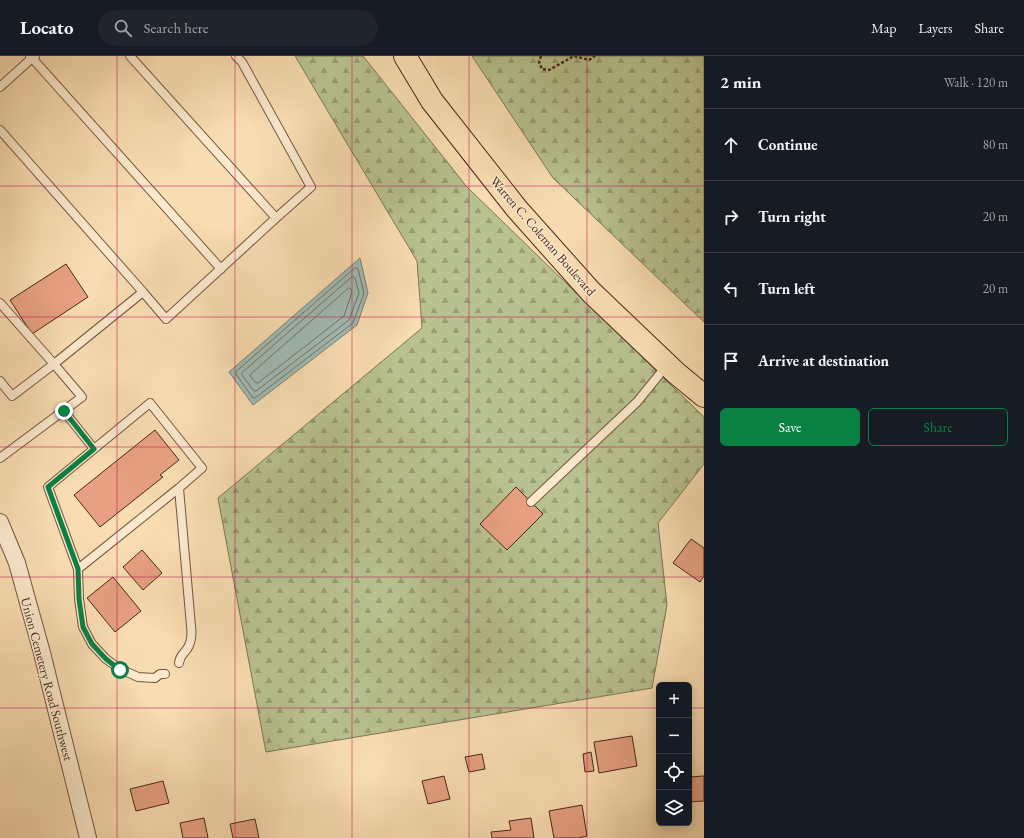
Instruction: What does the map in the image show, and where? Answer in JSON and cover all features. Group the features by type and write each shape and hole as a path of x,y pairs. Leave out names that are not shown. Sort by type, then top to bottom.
{"highway":[{"name":"Warren C. Coleman Boulevard","path":"405,56 432,101 517,209 591,292 667,364 704,396"}],"street":[{"name":"Union Cemetery Road Southwest","path":"0,522 17,563 42,653 88,838"}],"lane":[{"path":"130,56 276,218"},
{"path":"0,130 166,319 311,187 242,62 236,56"},
{"path":"0,87 32,57 221,269"},
{"path":"0,381 12,396 143,292"},
{"path":"0,303 82,397 0,458"},
{"path":"531,502 637,402 667,364"},
{"path":"78,569 202,468 150,403 48,487 78,569 79,599 83,627 92,644 106,659 120,670 138,676 155,678 162,672"},
{"path":"64,411 94,449"},
{"path":"178,659 188,648 192,639 179,488"}],"path":[{"path":"541,56 539,62 542,69 549,70 574,56 589,60 596,56"}],"green space":[{"path":"295,56 363,56 467,187 704,417 704,464 658,523 667,605 652,688 266,752 218,498 422,328 417,261"},
{"path":"472,56 704,56 704,322 553,178"}],"water":[{"path":"360,258 368,293 357,325 253,405 229,372"}],"building":[{"path":"66,264 88,297 32,334 10,300"},
{"path":"155,430 179,460 160,475 163,477 100,527 74,495"},
{"path":"516,487 543,514 507,550 480,524"},
{"path":"691,539 704,548 704,576 700,582 673,563"},
{"path":"142,550 162,573 143,590 123,567"},
{"path":"113,577 141,611 115,632 87,598"},
{"path":"632,736 637,766 599,773 594,742"},
{"path":"591,752 594,771 585,772 583,754"},
{"path":"482,754 485,769 469,772 465,757"},
{"path":"444,776 450,799 428,804 422,781"},
{"path":"704,776 704,801 692,802 692,777"},
{"path":"163,781 169,803 136,811 130,789"},
{"path":"582,805 587,836 578,838 554,838 549,811"},
{"path":"204,818 208,838 183,838 180,823"},
{"path":"531,818 534,838 492,838 491,832 511,830 509,821"},
{"path":"255,819 259,838 233,838 230,824"}],"route":[{"path":"64,411 94,449 48,487 78,569 79,599 83,627 92,644 106,659 120,670"}]}
